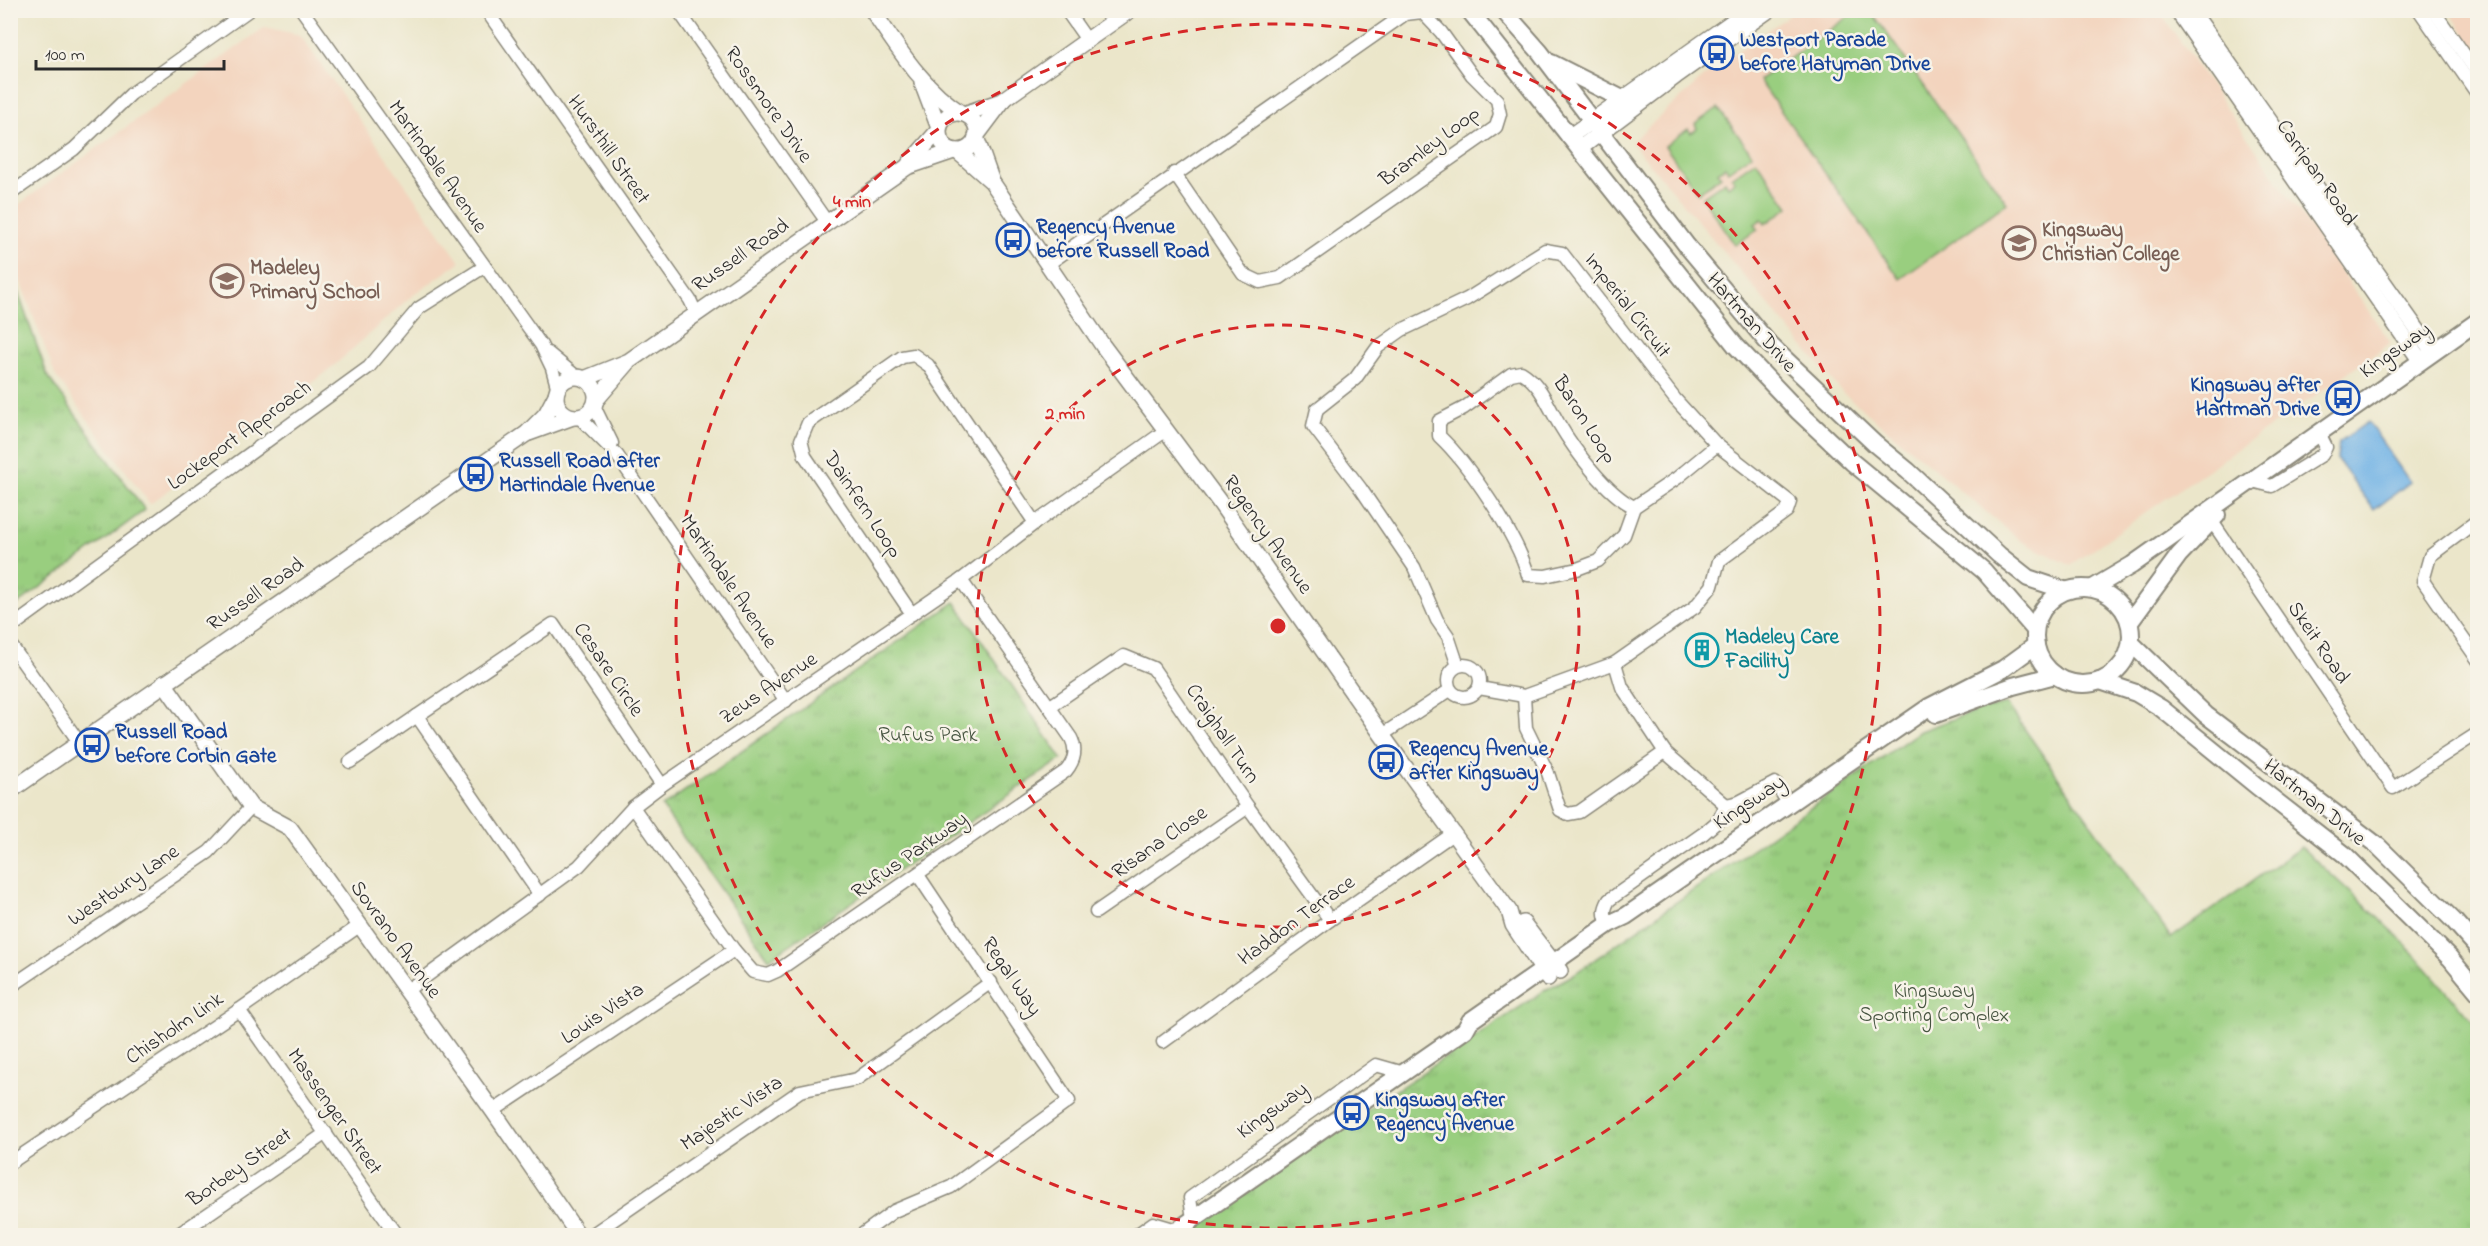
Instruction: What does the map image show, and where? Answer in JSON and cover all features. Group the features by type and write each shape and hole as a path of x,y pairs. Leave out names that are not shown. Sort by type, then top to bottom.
{"main road":[{"name":"Hartman Drive","path":"1469,10 1744,354 1851,462 1984,571 2035,637"},
{"name":"Hartman Drive","path":"1503,10 1547,61 1687,246 1768,344 1999,555 2028,578 2064,590"},
{"path":"1547,61 1622,99"},
{"name":"Kingsway","path":"2093,588 2133,565 2478,321"},
{"name":"Kingsway","path":"2130,622 2179,555 2252,481"},
{"path":"2093,588 2107,593 2119,603 2130,622 2131,643 2121,666 2100,681 2076,684 2055,675 2042,662 2035,637 2043,609 2064,590 2093,588"},
{"name":"Kingsway","path":"1551,971 1609,924 1626,916 1929,707 2003,669 2035,637"},
{"name":"Hartman Drive","path":"2131,643 2206,715 2378,846 2478,948"},
{"name":"Kingsway","path":"1899,729 2013,686 2055,675"},
{"name":"Hartman Drive","path":"2100,681 2136,693 2161,708 2344,854 2450,958 2478,992"},
{"name":"Kingsway","path":"1173,1233 1465,1030 1470,1021 1614,932 1626,916"}],"street":[{"path":"10,194 74,149 131,94 249,10"},
{"name":"Martindale Avenue","path":"302,10 541,345 552,368 557,393"},
{"name":"Hursthill Street","path":"486,10 690,300 696,313"},
{"name":"Rossmore Drive","path":"678,10 827,222"},
{"path":"872,10 921,80 948,104 974,122 976,136"},
{"path":"1066,10 1087,40"},
{"path":"939,130 947,116 1004,99 1130,10"},
{"path":"1597,127 1622,99 1749,10"},
{"path":"1574,143 1676,76 1769,10"},
{"name":"Carripan Road","path":"2177,10 2341,234"},
{"name":"Carripan Road","path":"2191,10 2426,356"},
{"path":"2419,10 2478,95"},
{"path":"2433,10 2478,74"},
{"name":"Bramley Loop","path":"1048,264 1174,173 1405,14 1422,12 1442,32 1472,75 1497,100 1500,114 1496,127 1280,278 1260,282 1243,274 1174,173"},
{"path":"921,80 943,144 956,151 969,147 1004,99"},
{"name":"Russell Road","path":"595,403 629,361 907,167 939,130"},
{"name":"Regency Avenue","path":"976,136 992,182"},
{"name":"Russell Road","path":"907,167 956,151"},
{"name":"Regency Avenue","path":"956,151 992,182 1103,346 1218,500 1382,735 1509,911 1513,925 1551,971"},
{"name":"Imperial Circuit","path":"1458,666 1448,636 1437,620 1414,567 1361,489 1313,426 1317,409 1355,380 1378,347 1402,330 1467,299 1545,250 1562,253 1675,399 1717,446 1790,502 1787,511 1719,561 1712,586 1695,607 1615,663 1524,696"},
{"name":"Lockeport Approach","path":"10,628 369,367 420,308 484,267"},
{"name":"Martindale Avenue","path":"541,345 581,378"},
{"name":"Dainfern Loop","path":"912,614 805,456 801,440 808,423 902,357 914,355 928,364 1035,523"},
{"name":"Russell Road","path":"581,378 629,361"},
{"name":"Baron Loop","path":"1521,372 1535,380 1561,427 1603,484 1622,501 1634,507 1624,535 1598,561 1577,569 1545,576 1528,575 1514,541 1453,449 1439,436 1438,421 1464,408 1511,374 1521,372"},
{"path":"581,378 594,387 595,403 585,415 576,417 562,412 557,401 557,393 566,380 581,378"},
{"name":"Russell Road","path":"10,791 526,434 546,414 557,393"},
{"name":"Martindale Avenue","path":"595,403 617,455 786,701"},
{"name":"Martindale Avenue","path":"576,417 617,455"},
{"name":"Russell Road","path":"526,434 576,417"},
{"name":"Zeus Avenue","path":"406,992 579,866 633,807 662,785 962,580 1035,523 1165,431"},
{"path":"1634,507 1677,478 1717,446"},
{"name":"Skeit Road","path":"2211,520 2392,788 2478,732"},
{"path":"2478,520 2430,556 2423,580 2478,660"},
{"name":"Rufus Parkway","path":"633,807 734,950 753,972 768,975 777,971 918,875 1066,771 1075,757 1074,743 962,580"},
{"name":"Cesare Circle","path":"350,762 553,624 662,785"},
{"path":"10,644 79,742"},
{"name":"Craighall Turn","path":"1049,707 1124,656 1153,668 1248,807 1330,920"},
{"path":"1615,663 1622,687 1665,753 1726,805"},
{"path":"1458,666 1471,666 1476,670 1480,681 1479,687 1471,696 1465,698 1450,690 1448,679 1453,669 1458,666"},
{"name":"Sovrano Avenue","path":"164,683 251,807 290,828 493,1111 579,1236"},
{"path":"1479,687 1524,696 1526,728 1548,773 1560,810 1568,814 1579,812 1665,753"},
{"path":"1382,735 1450,690"},
{"path":"417,716 540,895"},
{"path":"1726,805 1739,802 1775,783 1789,804"},
{"path":"1609,924 1605,918 1605,908 1609,900 1704,833 1718,821 1726,805"},
{"name":"Westbury Lane","path":"10,987 208,852 251,807"},
{"name":"Risana Close","path":"1096,912 1248,807"},
{"name":"Haddon Terrace","path":"1163,1042 1454,833"},
{"name":"Regal Way","path":"860,1236 894,1211 951,1187 1069,1101 992,982 918,875"},
{"name":"Chisholm Link","path":"10,1163 239,1010 359,926"},
{"name":"Louis Vista","path":"493,1111 734,950"},
{"name":"Majestic Vista","path":"590,1236 800,1091 857,1079 992,982"},
{"name":"Massenger Street","path":"239,1010 397,1236"},
{"name":"Borbey Street","path":"176,1236 326,1133"},
{"name":"Kingsway","path":"1135,1236 1153,1223 1173,1233"}],"shaded area":[{"name":"Kingsway Christian College","path":"1796,11 2159,11 2391,343 2070,565 2021,541 1842,392 1631,142 1720,63"},
{"path":"2449,11 2477,11 2477,52"},
{"name":"Madeley Primary School","path":"265,27 300,35 460,262 408,299 328,371 150,504 55,375 11,256 11,210"}],"green space":[{"path":"1858,10 1871,11 2007,203 1900,279 1759,80"},
{"path":"1718,108 1752,154 1728,171 1725,167 1718,172 1721,176 1698,193 1665,146 1688,129 1691,133 1697,129 1695,124"},
{"path":"1756,160 1789,207 1765,224 1762,219 1755,224 1758,229 1735,245 1702,197 1725,181 1728,186 1735,181 1732,177"},
{"path":"11,273 48,377 145,510 11,609"},
{"name":"Rufus Park","path":"955,602 1062,759 769,959 662,807"},
{"name":"Kingsway Sporting Complex","path":"2007,704 2171,938 2301,847 2398,936 2477,1026 2477,1235 1184,1236 1313,1146 1547,989 1571,976 1920,731 1975,711"}],"water":[{"path":"2368,422 2410,482 2374,510 2337,459 2339,442"}],"place":[{"name":"Westport Parade before Hatyman Drive","path":"1717,53"},
{"name":"Regency Avenue before Russell Road","path":"1013,240"},
{"name":"Kingsway Christian College","path":"2019,243"},
{"name":"Madeley Primary School","path":"227,281"},
{"name":"Kingsway after Hartman Drive","path":"2343,398"},
{"name":"Russell Road after Martindale Avenue","path":"476,474"},
{"name":"Madeley Care Facility","path":"1702,650"},
{"name":"Russell Road before Corbin Gate","path":"92,745"},
{"name":"Regency Avenue after Kingsway","path":"1386,762"},
{"name":"Kingsway after Regency Avenue","path":"1352,1113"}]}
